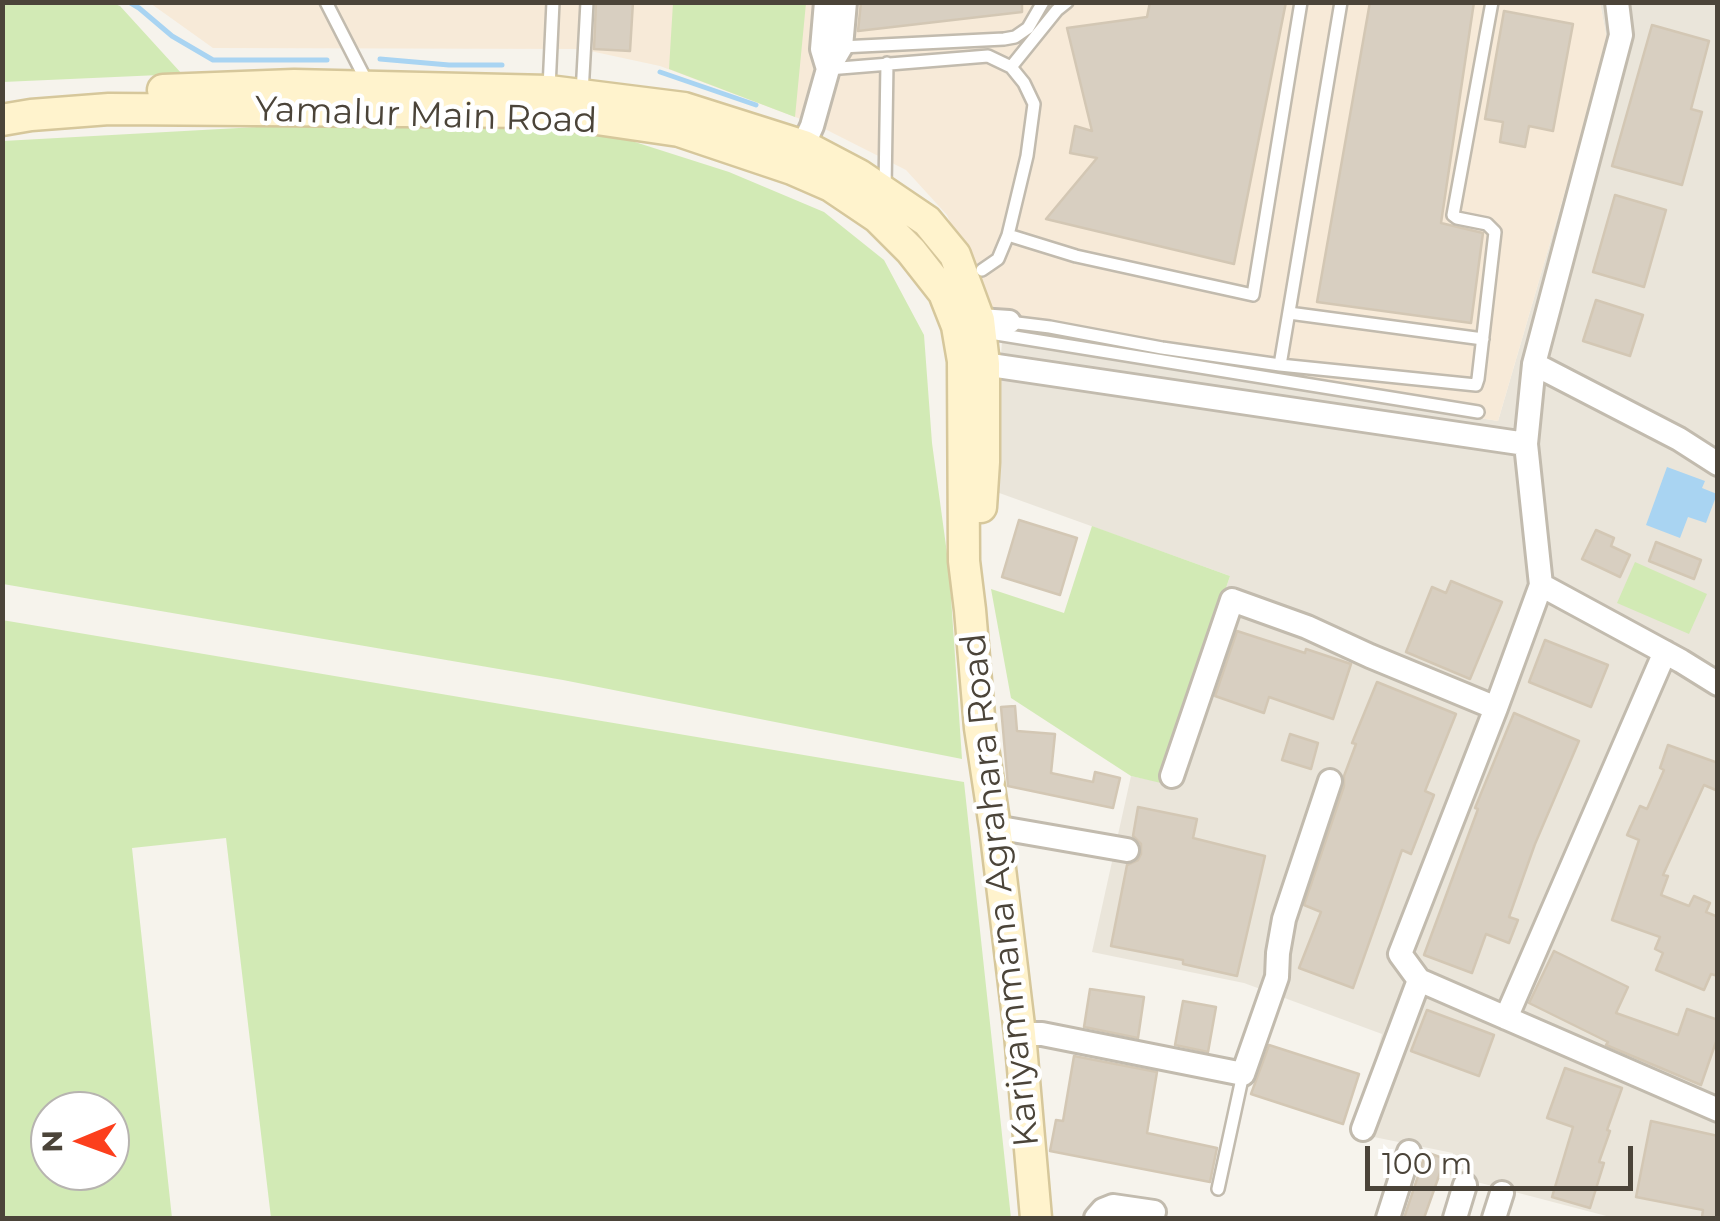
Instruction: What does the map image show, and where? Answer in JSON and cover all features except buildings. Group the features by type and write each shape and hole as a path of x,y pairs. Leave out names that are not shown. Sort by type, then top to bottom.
{"street":[{"path":"826,2 822,48 828,69"},
{"path":"845,2 841,48 828,69 812,126 798,157 859,176 885,193 926,221 974,276 984,462 970,610"},
{"path":"1617,2 1620,35 1534,364 1526,444 1541,585 1400,954 1419,980 1718,1110"},
{"name":"Yamalur Main Road","path":"2,100 85,92 368,86 549,102 798,157"},
{"name":"Yamalur Main Road","path":"2,120 110,109 549,102 582,94 684,108 798,157 831,186 877,217 911,251 976,337 964,561"},
{"path":"976,337 1526,444"},
{"path":"1534,364 1679,439 1718,464"},
{"name":"Kariyammana Agrahara Road","path":"964,561 980,728 1020,1034 1036,1218"},
{"path":"1541,585 1718,684"},
{"path":"1172,776 1232,600 1307,627 1496,708"},
{"path":"1506,1018 1664,652"},
{"path":"1020,1034 1042,1034 1243,1074 1278,977 1284,919 1330,780"},
{"path":"995,828 1128,850"},
{"path":"1362,1129 1419,980"},
{"path":"1388,1218 1409,1152"},
{"path":"1455,1218 1465,1185"},
{"path":"1494,1218 1502,1193"},
{"path":"1096,1218 1114,1206 1154,1212"}],"lane":[{"path":"326,2 368,86"},
{"path":"549,102 553,2"},
{"path":"582,94 588,2"},
{"path":"841,48 1004,39 1028,28 1043,2"},
{"path":"1012,67 1067,2"},
{"path":"1008,235 1076,256 1253,294 1301,2"},
{"path":"1280,365 1341,2"},
{"path":"976,337 1050,326 1280,365 1476,385 1495,232 1487,224 1453,214 1492,2"},
{"path":"828,69 988,56 1012,67 1024,83 1034,104 1027,156 1008,235 998,259 974,276"},
{"path":"885,193 887,63"},
{"path":"1289,313 1483,339"},
{"path":"976,337 1478,412"},
{"path":"1218,1189 1243,1074"}],"shaded area":[{"path":"1600,2 1608,45 1498,421 1002,341 947,215 906,170 819,126 660,66 581,49 213,48 150,3"},
{"path":"1600,3 1717,3 1717,1218 1614,1218 1450,1175 1453,1153 1354,1133 1382,1034 1244,983 1092,952 1131,776 1161,782 1230,576 991,490 1002,341 1498,421 1608,45"}],"green space":[{"path":"3,3 120,6 182,74 3,82"},
{"path":"673,3 806,3 795,117 669,69"},
{"path":"293,125 591,128 729,172 824,212 884,260 924,335 932,443 949,568 962,759 563,680 3,584 3,141"},
{"path":"1092,526 1230,576 1161,783 1131,776 1011,698 991,589 1064,613"},
{"path":"1635,562 1707,594 1689,634 1617,603"},
{"path":"2,620 964,782 1011,1218 271,1218 226,838 132,848 172,1218 3,1218"}],"water":[{"path":"1667,467 1705,481 1702,488 1717,494 1706,523 1688,517 1680,538 1646,525"}],"waterway":[{"path":"129,2 172,36 213,60 327,60"},
{"path":"380,59 502,65"},
{"path":"660,72 756,105"}]}
